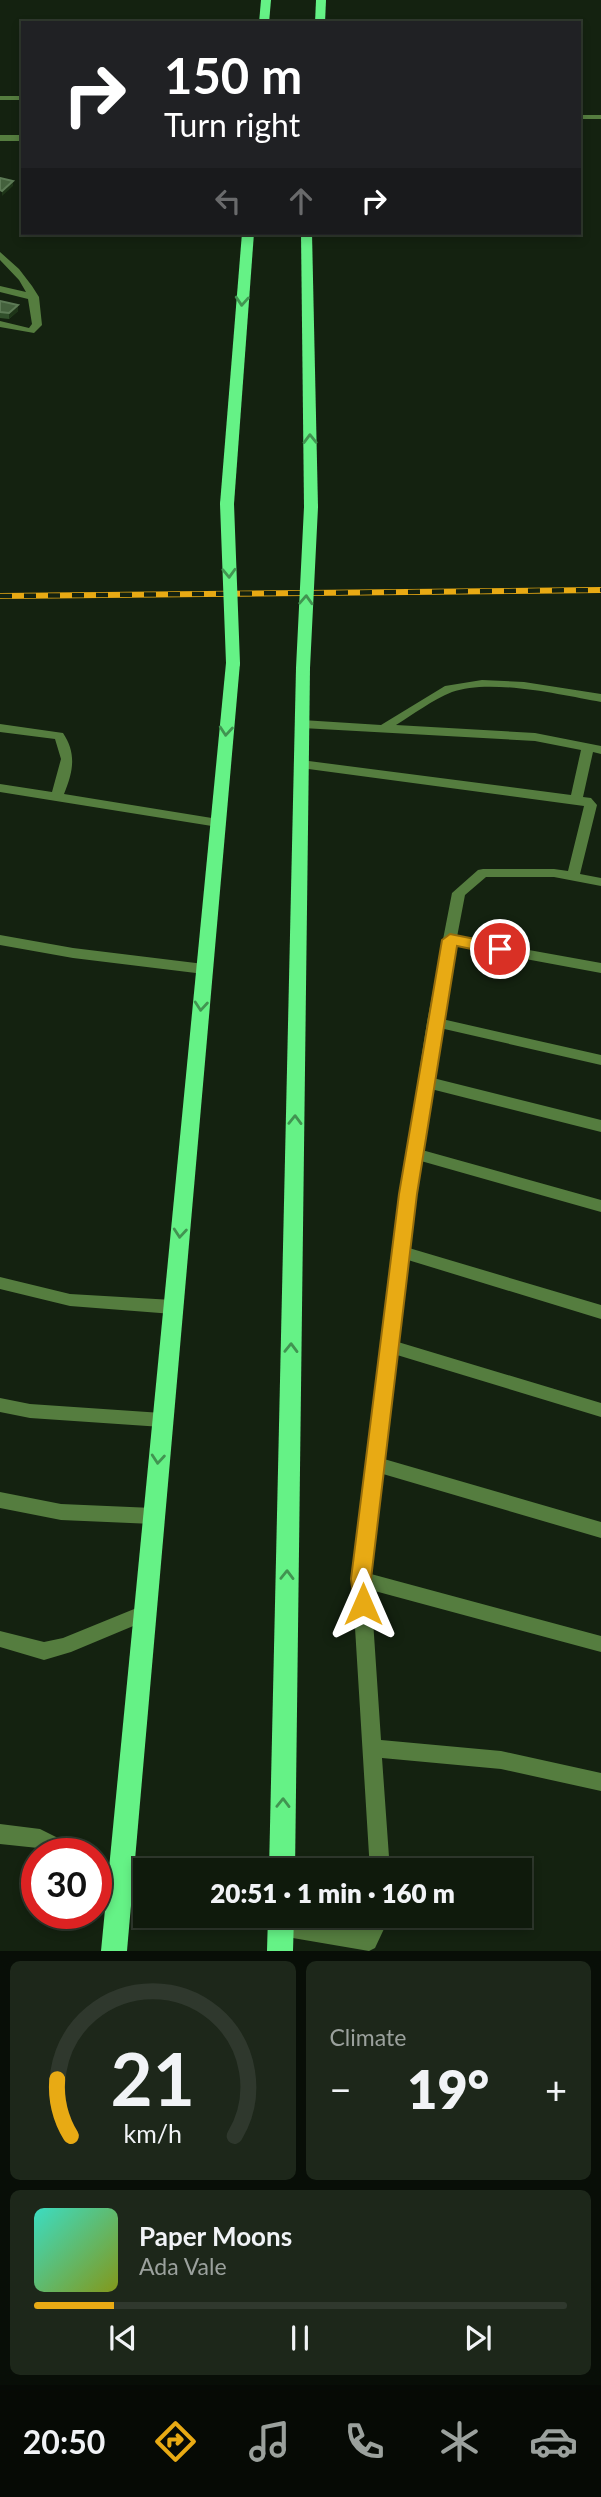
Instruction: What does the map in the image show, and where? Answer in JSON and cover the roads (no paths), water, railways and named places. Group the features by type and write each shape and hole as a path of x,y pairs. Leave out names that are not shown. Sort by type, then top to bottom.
{"main road":[{"path":"264,21 266,0"},
{"path":"320,21 321,0"},
{"path":"114,1951 233,663 227,504 248,235"},
{"path":"282,1858 303,668 311,507 306,235"}],"street":[{"path":"0,98 21,98"},
{"path":"581,117 601,117"},
{"path":"0,138 21,138"},
{"path":"0,255 24,278 34,297 36,328 31,331 0,324"},
{"path":"0,289 34,297"},
{"path":"383,728 450,688 484,684 601,698"},
{"path":"302,724 535,737 594,748 576,799"},
{"path":"0,728 59,736 63,742 67,764 57,797"},
{"path":"301,764 576,799 590,805 573,877"},
{"path":"0,788 218,823"},
{"path":"379,1858 361,1579 401,1252 434,1022 459,893 483,873 517,872 601,882"},
{"path":"0,940 73,953 204,969"},
{"path":"450,940 601,968"},
{"path":"434,1022 601,1060"},
{"path":"426,1082 601,1126"},
{"path":"416,1154 601,1206"},
{"path":"401,1252 601,1312"},
{"path":"0,1283 70,1300 173,1307"},
{"path":"390,1346 601,1410"},
{"path":"0,1405 30,1411 162,1420"},
{"path":"375,1464 601,1530"},
{"path":"0,1500 61,1511 153,1516"},
{"path":"361,1579 601,1644"},
{"path":"0,1639 44,1651 64,1646 144,1613"},
{"path":"372,1748 501,1760 601,1782"},
{"path":"0,1834 32,1838"},
{"path":"112,1877 119,1881"},
{"path":"280,1931 368,1941 374,1928"}],"railway":[{"path":"0,596 601,590"}]}
